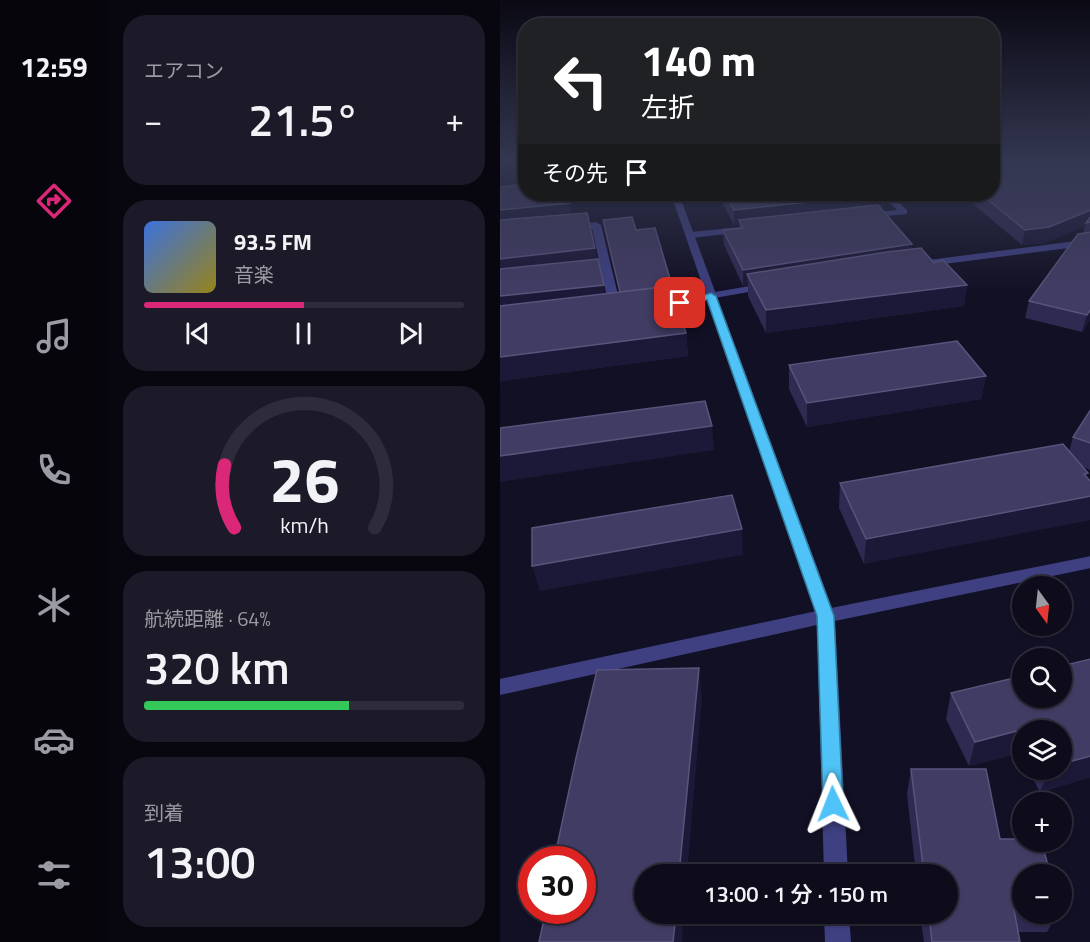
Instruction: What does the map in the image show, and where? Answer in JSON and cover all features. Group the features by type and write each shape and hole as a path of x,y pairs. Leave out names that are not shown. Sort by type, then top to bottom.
{"street":[{"path":"679,204 826,616 836,864"},
{"path":"856,218 904,213 895,204"},
{"path":"564,228 596,225 615,310"},
{"path":"691,236 750,229"},
{"path":"902,267 1022,249 1091,242"},
{"path":"595,275 607,273"},
{"path":"648,307 778,285"},
{"path":"500,687 1091,561"},
{"path":"837,924 838,942"}],"building":[{"path":"500,204 560,204 500,210"},
{"path":"731,204 790,204 734,210"},
{"path":"993,204 1091,204 1091,210 1049,227 1025,230"},
{"path":"878,205 912,244 743,270 723,230 743,228 739,220"},
{"path":"587,213 595,248 500,259 500,220"},
{"path":"632,217 636,230 655,228 671,282 669,282 670,286 620,292 603,220"},
{"path":"1091,232 1091,309 1087,315 1029,301 1078,234"},
{"path":"921,248 934,263 943,260 967,285 766,310 747,274 887,252"},
{"path":"598,259 604,285 500,296 500,269"},
{"path":"672,286 686,333 500,357 500,306"},
{"path":"957,341 986,376 807,403 789,365"},
{"path":"705,401 712,426 500,456 500,428"},
{"path":"1091,409 1091,443 1073,437"},
{"path":"1063,444 1088,473 1084,474 1091,482 1091,496 866,539 840,483"},
{"path":"732,495 742,529 532,566 532,528"},
{"path":"1091,659 1091,756 1072,761 1072,720 1012,720 1012,732 975,742 951,693 1012,678 1012,708 1072,708 1072,663"},
{"path":"699,668 680,864 634,864 634,924 675,924 673,942 539,942 543,924 596,924 596,846 557,846 597,670"},
{"path":"911,769 986,769 1000,839 1012,839 1012,852 1044,852 1048,864 1012,864 1012,924 1017,924 1020,942 932,942 930,924 958,924 958,864 923,864"}],"route":[{"path":"680,303 711,296 826,616 833,804"}]}
